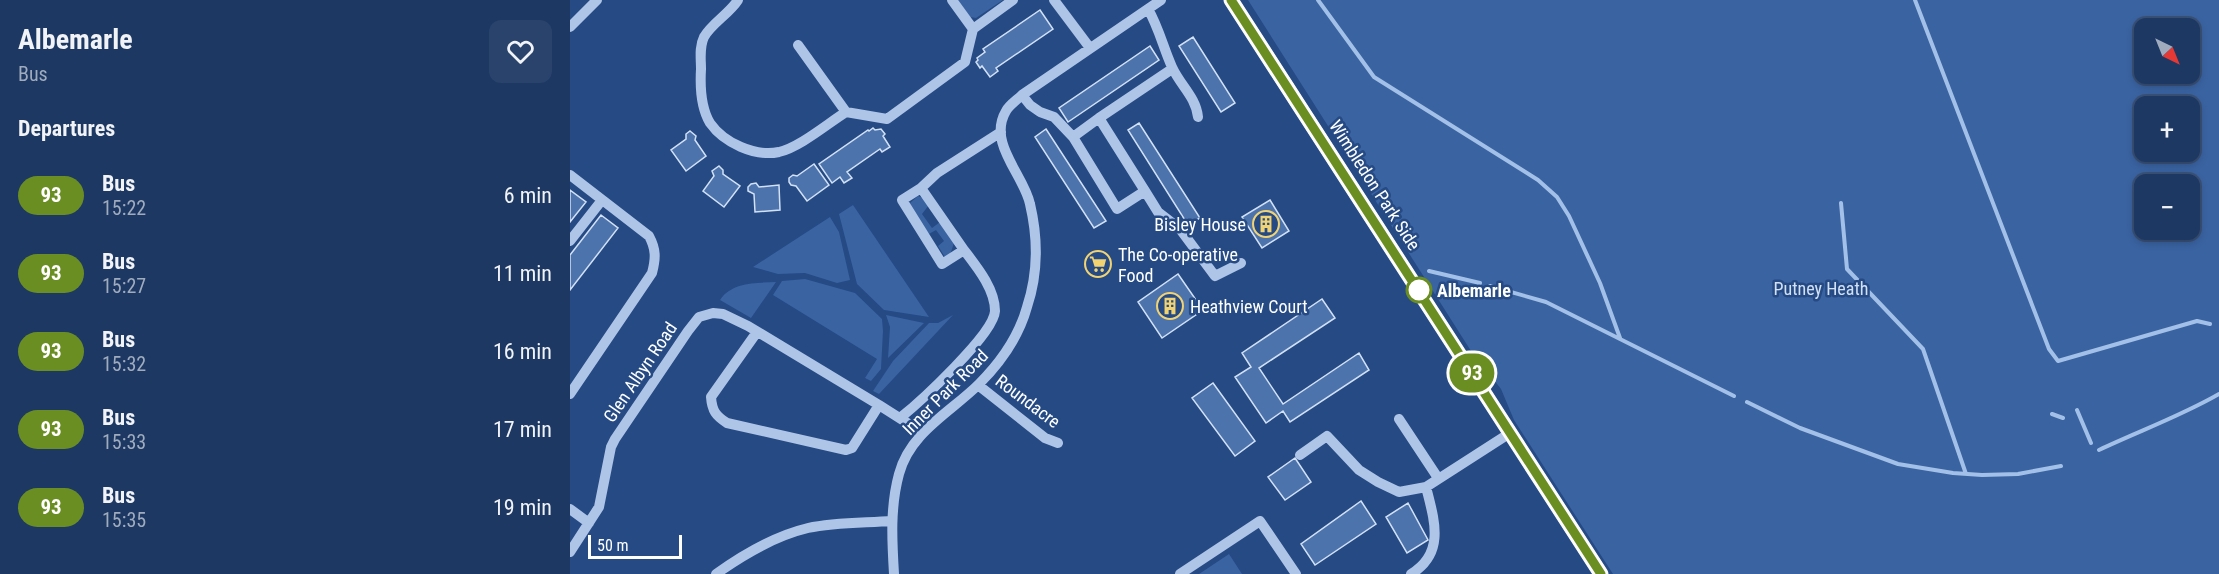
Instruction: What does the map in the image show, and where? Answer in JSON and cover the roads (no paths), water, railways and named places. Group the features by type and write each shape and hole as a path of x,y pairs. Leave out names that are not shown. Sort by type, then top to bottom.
{"main road":[{"name":"Wimbledon Park Side","path":"1231,0 1601,574"}],"street":[{"path":"570,27 597,0"},
{"path":"738,0 705,36 701,48 700,82 703,105 711,123 724,136 745,149 762,153 779,152 796,145 846,112 887,119 965,62 973,29 1013,0"},
{"path":"952,0 973,29"},
{"path":"1054,0 1090,48"},
{"path":"964,250 942,264 902,200 921,188 937,173 1001,132 1006,109 1022,95 1161,0"},
{"path":"1148,9 1157,25 1173,69 1197,105 1198,117"},
{"path":"798,45 846,112"},
{"path":"1073,137 1173,69"},
{"path":"1022,95 1040,112 1054,117 1073,137 1117,209 1145,191"},
{"path":"1099,118 1158,212 1180,229 1215,276 1241,262"},
{"name":"Inner Park Road","path":"894,574 892,521 899,473 911,449 944,412 978,385 998,363 1010,346 1027,309 1035,271 1036,236 1030,201 1005,152 1001,132"},
{"path":"570,175 649,236 656,259 652,273 570,394"},
{"path":"900,418 962,359 992,323 995,313 993,294 921,188"},
{"path":"570,241 602,200"},
{"name":"Glen Albyn Road","path":"570,552 599,507 611,447 615,439 652,381 699,316 713,313 723,314 757,332 923,433"},
{"path":"757,332 711,397 712,407 717,416 727,423 846,450 852,448 879,405"},
{"name":"Roundacre","path":"978,385 1045,438 1058,443"},
{"path":"1399,419 1438,478"},
{"path":"1300,455 1327,436 1359,470 1400,492 1426,487 1510,432"},
{"path":"1411,574 1418,570 1434,550 1435,522 1426,487"},
{"path":"570,509 589,523"},
{"path":"716,574 737,559 774,539 808,528 831,524 892,521"},
{"path":"1180,574 1260,521 1296,574"}],"waterway":[{"path":"1318,0 1374,77 1538,180 1557,197 1569,216 1600,283 1620,338"},
{"path":"1915,0 2049,349 2058,361 2197,321 2210,324"},
{"path":"1841,203 1847,269 1923,349 1966,474"},
{"path":"1429,271 1480,283"},
{"path":"1490,286 1546,302 1734,396"},
{"path":"2099,450 2219,394"},
{"path":"1747,402 1800,428 1898,464 1982,475 2018,474 2061,466"},
{"path":"2077,410 2091,443"},
{"path":"2052,414 2063,418"}],"place":[{"name":"Bisley House","path":"1266,224"},
{"name":"The Co-operative Food","path":"1098,264"},
{"name":"Albemarle","path":"1419,290"},
{"name":"Heathview Court","path":"1170,306"}],"park label":[{"name":"Putney Heath","path":"1821,288"}]}
